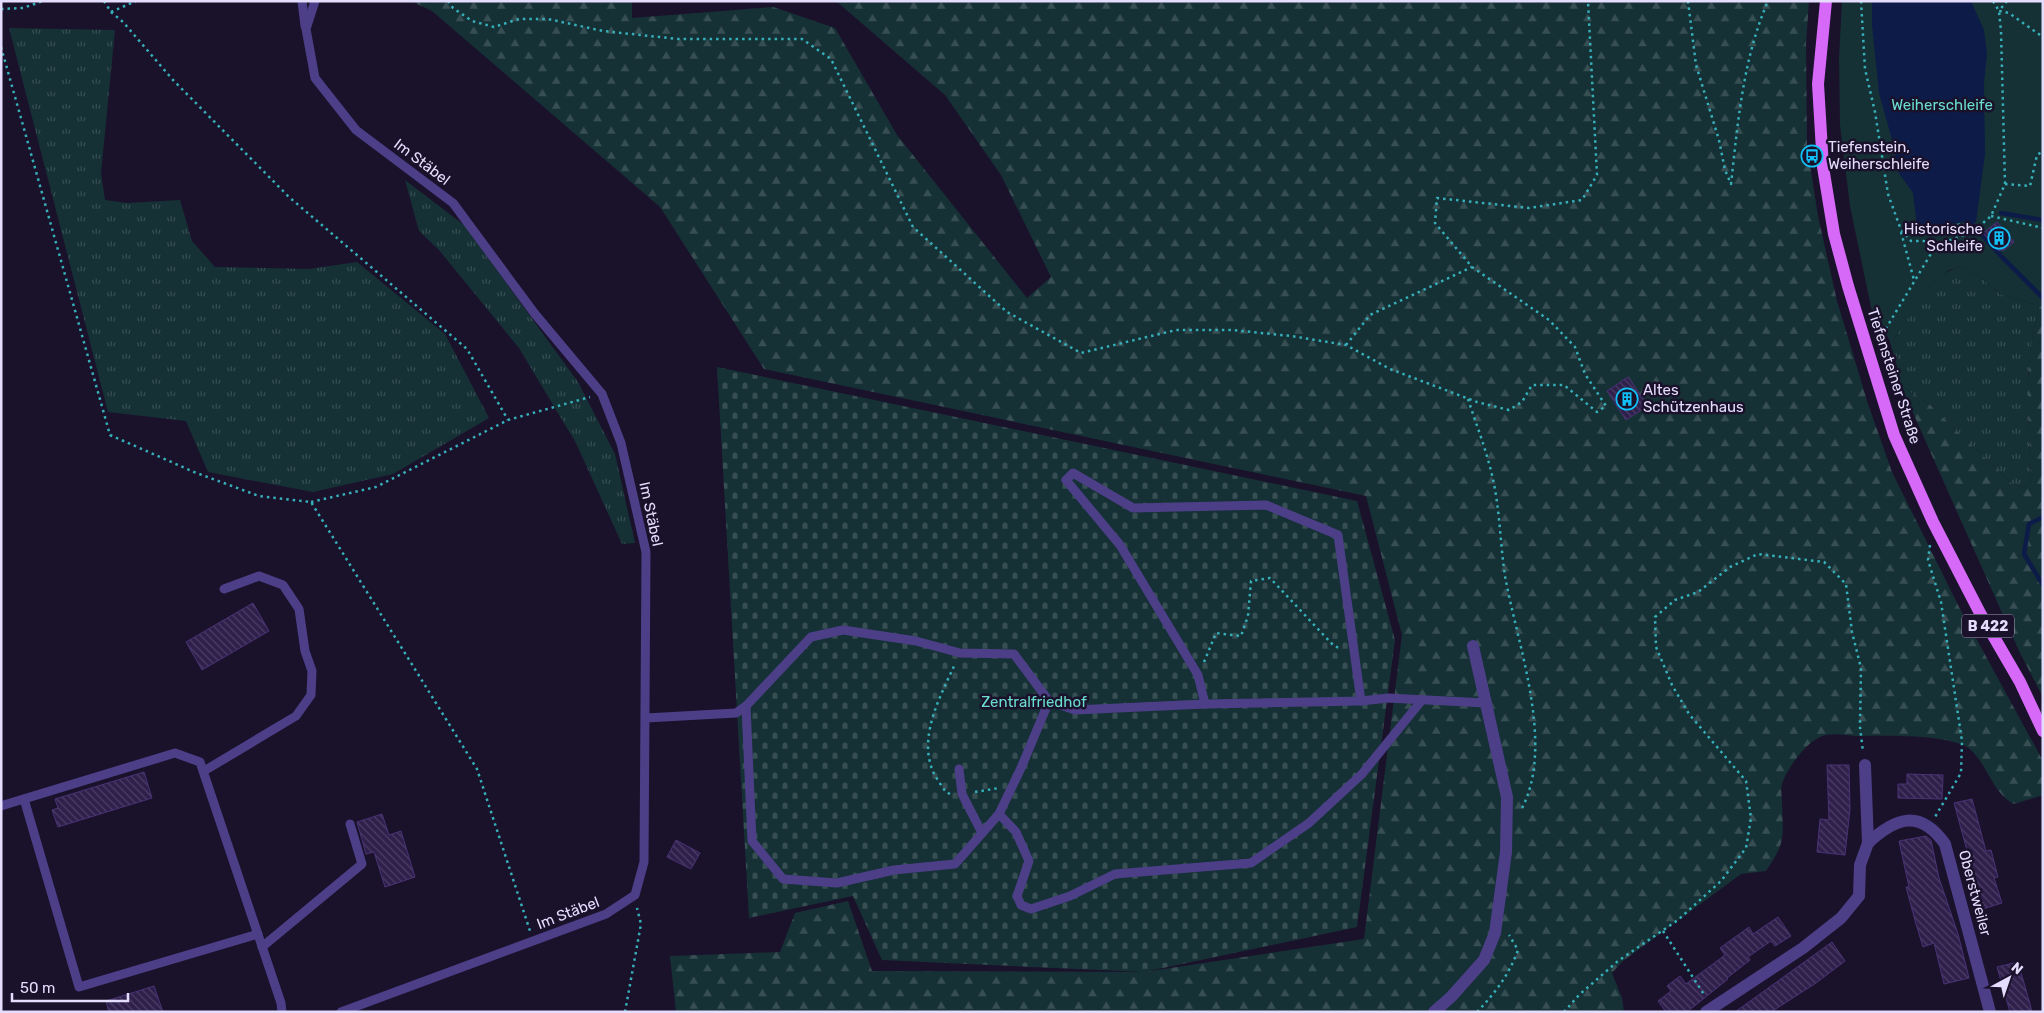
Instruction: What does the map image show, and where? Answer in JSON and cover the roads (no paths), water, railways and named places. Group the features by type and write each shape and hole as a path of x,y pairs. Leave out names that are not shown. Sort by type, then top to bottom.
{"main road":[{"name":"Tiefensteiner Straße","path":"1826,1 1818,84 1823,167 1834,234 1869,356 1894,435 1933,522 1980,613 2020,682 2043,731"}],"street":[{"path":"1434,1012 1484,960 1494,933 1506,852 1507,797 1473,646"},
{"path":"1709,1010 1803,948 1842,918 1859,896 1860,864 1868,843 1865,765"},
{"name":"Oberstweiler","path":"1868,843 1883,829 1904,822 1921,821 1930,826 1945,844 1990,1012"}],"lane":[{"path":"302,1 306,29"},
{"name":"Im Stäbel","path":"315,1 306,29 315,78 356,130 453,203 535,314 602,394 622,443 646,552 644,862 635,895 606,914 341,1012"},
{"path":"1205,704 1198,675 1120,545 1066,480 1073,474 1133,508 1266,505 1338,535 1362,701"},
{"path":"204,771 296,716 311,695 312,671 305,651 299,609 282,585 259,576 224,590"},
{"path":"646,718 736,713 746,706 811,637 843,630 916,641 960,653 1014,654 1049,701 1075,710 1205,704 1362,701 1388,698 1486,704"},
{"path":"999,814 1016,832 1029,861 1017,896 1021,905 1031,909 1070,896 1115,874 1251,863 1309,823 1362,774 1422,700"},
{"path":"746,706 752,841 784,879 837,883 894,870 955,864 999,814 1049,701"},
{"path":"1,806 175,753 200,762 281,1003 282,1012"},
{"path":"958,769 962,794 982,833"},
{"path":"24,799 79,987 258,934"},
{"path":"262,947 362,864 350,824"}],"water":[{"path":"1872,1 1971,1 1984,30 1987,54 1984,83 1985,154 1976,222 1919,229 1917,227 1913,193 1898,172 1893,143 1879,93 1872,25"}],"waterway":[{"path":"2001,213 2043,220"},
{"path":"1970,219 1972,224 2001,256 2043,298"},
{"path":"2043,517 2029,524 2024,554 2043,585"}],"place":[{"name":"Tiefenstein, Weiherschleife","path":"1812,156"},
{"name":"Historische Schleife","path":"1999,238"},
{"name":"Altes Schützenhaus","path":"1627,399"}],"park label":[{"name":"Weiherschleife","path":"1942,105"},
{"name":"Zentralfriedhof","path":"1034,702"}]}
